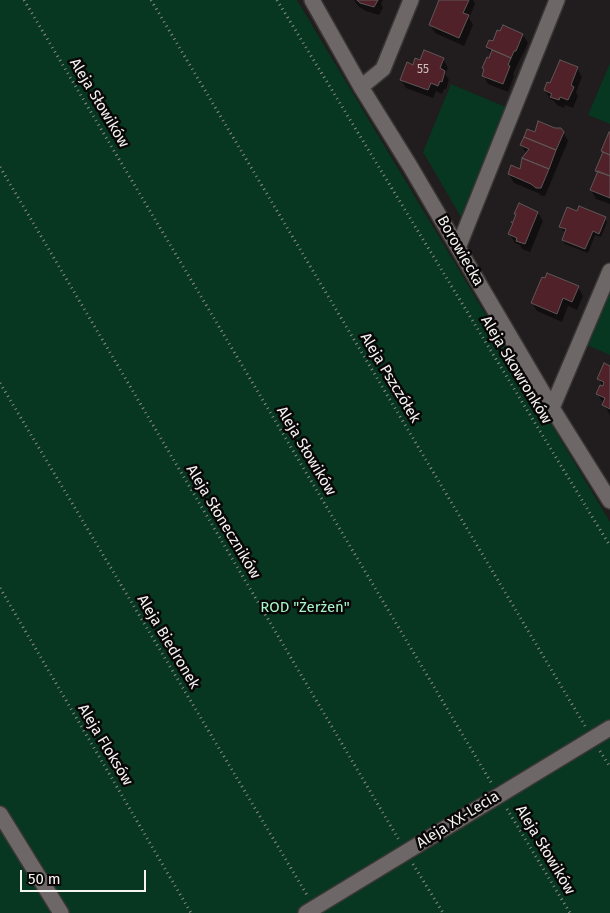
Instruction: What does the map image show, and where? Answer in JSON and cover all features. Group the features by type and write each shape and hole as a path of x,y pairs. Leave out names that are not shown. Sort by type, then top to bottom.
{"street":[{"name":"Borowiecka","path":"312,0 361,87 552,408 610,501"},
{"path":"361,87 383,69 411,0"},
{"path":"458,248 557,0"},
{"path":"552,408 610,271"},
{"name":"Aleja XX-Lecia","path":"310,910 610,728"},
{"path":"0,814 61,913"}],"path":[{"name":"Aleja Słowików","path":"24,0 570,913"},
{"name":"Aleja Pszczółek","path":"151,0 610,767"},
{"name":"Aleja Skowronków","path":"277,0 610,546"},
{"name":"Aleja Słoneczników","path":"0,167 443,913"},
{"name":"Aleja Biedronek","path":"0,383 310,910"},
{"name":"Aleja Floksów","path":"0,588 191,913"}],"green space":[{"name":"ROD \"Żerżeń\"","path":"0,0 297,0 610,522 610,913 0,913"},
{"path":"610,63 610,124 588,115"},
{"path":"451,84 506,107 461,217 423,152"},
{"path":"610,289 610,355 587,345"}],"building":[{"path":"357,0 378,0 374,7 360,3"},
{"path":"439,0 469,0 463,13 469,15 459,38 429,25"},
{"path":"503,25 523,34 511,58 486,47 489,40 493,41 497,30 500,31"},
{"path":"424,50 444,58 440,68 445,71 442,82 440,81 438,86 431,83 428,90 400,80 407,62 413,65 415,58 420,60"},
{"path":"492,50 511,58 503,84 482,76 484,69 482,68"},
{"path":"560,60 578,67 571,85 574,87 568,100 560,97 559,100 550,97 552,94 544,90 547,82 550,83"},
{"path":"538,121 555,128 561,128 564,132 556,150 524,137 527,129 535,132"},
{"path":"610,132 610,155 601,151"},
{"path":"524,137 556,150 549,169 522,158 529,149 520,145"},
{"path":"603,152 610,155 610,176 595,171"},
{"path":"522,158 549,169 541,188 536,188 508,174 511,165 520,169"},
{"path":"598,171 610,176 610,198 590,190"},
{"path":"519,203 538,212 525,244 516,241 517,238 508,234"},
{"path":"579,206 606,217 599,234 593,231 585,249 562,240 566,229 559,227 567,207 577,211"},
{"path":"547,273 579,286 572,302 563,298 557,314 531,303 542,277 545,278"},
{"path":"604,363 610,366 610,409 602,405 605,398 596,394 600,385 603,386 604,382 597,379"}]}
